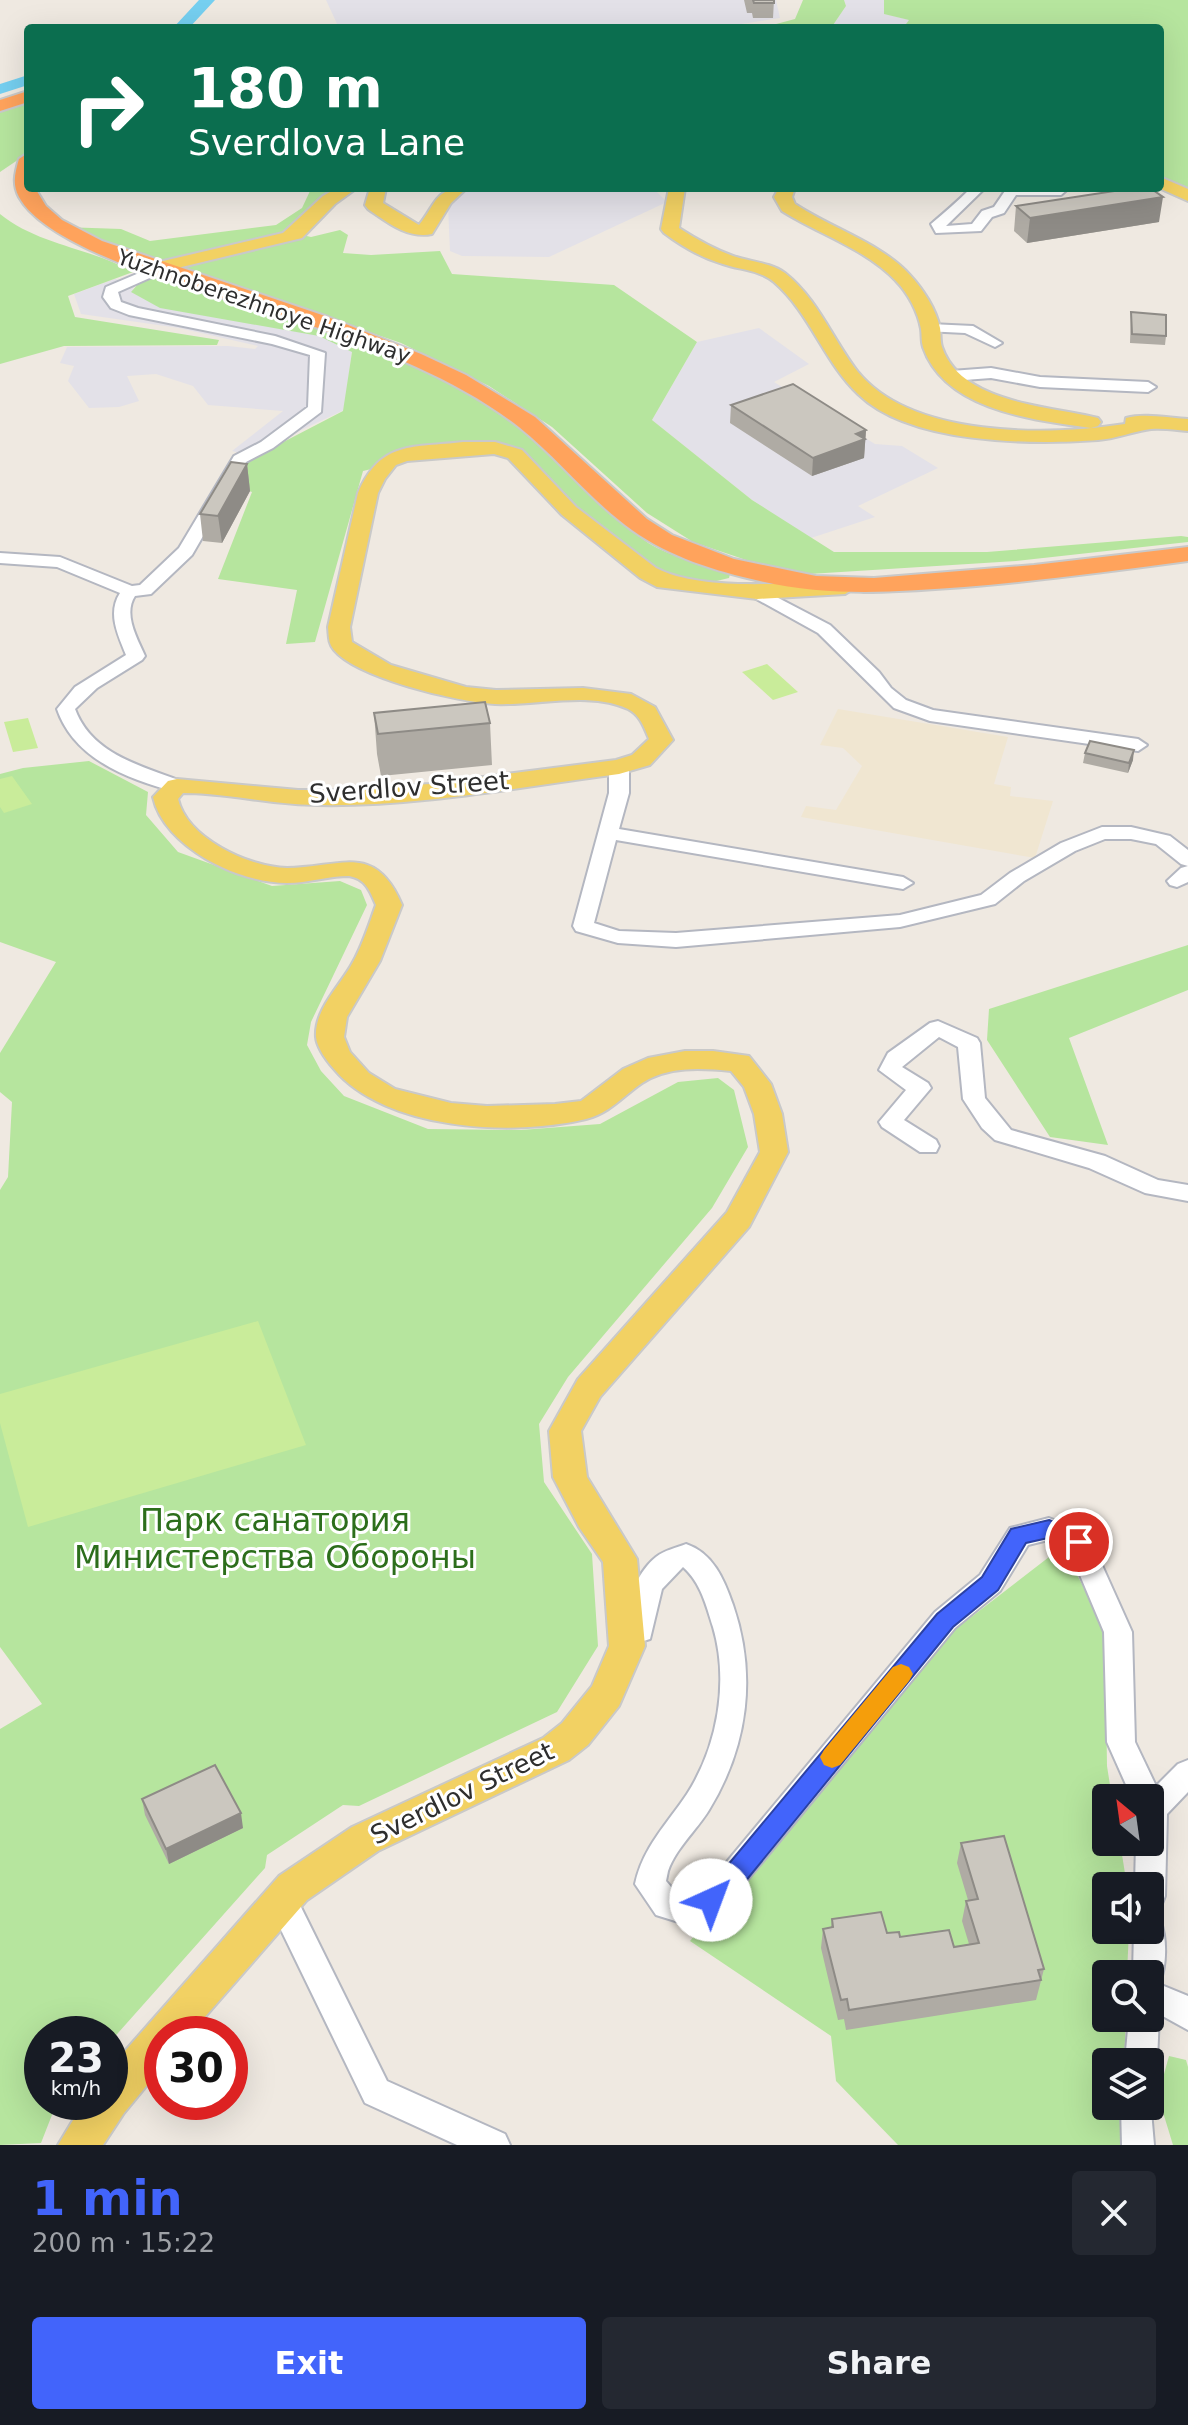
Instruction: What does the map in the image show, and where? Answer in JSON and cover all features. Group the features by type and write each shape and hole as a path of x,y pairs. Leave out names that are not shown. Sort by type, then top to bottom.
{"highway":[{"path":"0,104 24,95"},
{"name":"Yuzhnoberezhnoye Highway","path":"24,165 11,174 6,193 22,218 42,228 363,338 428,364 523,419 643,528 727,578"},
{"name":"Yuzhnoberezhnoye Highway","path":"24,168 14,189 18,205 31,216 157,268 371,335 477,383 531,416 650,520 681,540 774,581 850,586 1009,576 1188,552"},
{"name":"Yuzhnoberezhnoye Highway","path":"774,581 939,577 1188,552"}],"main road":[{"path":"1164,184 1188,196"},
{"path":"157,268 289,237 296,234 329,200 342,192"},
{"path":"377,192 374,205 411,230 420,231 426,230 444,200 454,192"},
{"path":"676,192 670,229 677,237 702,246 725,260 764,268 779,277 818,323 864,391 906,416 969,430 1052,435 1121,432 1152,422"},
{"path":"786,192 784,203 793,210 900,274 923,305 932,345 951,376 982,396 1025,409 1091,422 1188,425"},
{"name":"Sverdlov Street","path":"179,2016 281,1899 365,1839 556,1749 575,1734 606,1695 627,1646 620,1559 591,1517 570,1477 565,1431 589,1388 738,1219 774,1152 768,1114 757,1084 739,1063 702,1059 636,1074 587,1110 521,1114 439,1113 394,1101 360,1083 344,1065 330,1040 334,1017 367,960 389,905 379,880 361,871 341,868 279,875 195,844 165,811 165,797 177,786 208,785 314,798 393,794 619,767 641,760 661,740 651,716 631,702 600,697 479,696 380,669 357,660 342,646 339,627 368,493 375,477 389,461 414,452 463,448 505,450 523,460 569,511 648,573 671,584 727,578 774,581"},
{"name":"Sverdlov Street","path":"128,2078 144,2058"},
{"name":"Sverdlov Street","path":"79,2145 96,2120"}],"street":[{"path":"971,192 949,218 938,224 941,230 976,228 987,214 999,210 1004,192"},
{"name":"Yuzhnoberezhnoye Highway","path":"130,591 145,590 186,551 240,459 267,445 316,409 318,353 275,340 134,312 116,305 110,297 111,290 157,268"},
{"path":"930,328 968,329 995,343"},
{"path":"951,376 991,373 1039,382 1148,387"},
{"path":"0,558 60,562 130,591 122,603 124,627 136,656 118,671 86,685 72,698 66,709 68,722 86,745 134,771 177,786"},
{"path":"774,581 760,596 824,629 900,704 930,715 1138,745"},
{"path":"619,767 619,793 583,926 618,937 676,940 900,921 988,900 1017,877 1068,847 1102,833 1131,833 1163,840 1188,860"},
{"path":"608,833 903,883"},
{"path":"928,1146 890,1122 920,1088 890,1070 896,1058 938,1028 969,1043 974,1099 990,1123 1003,1135 1097,1162 1153,1187 1188,1193"},
{"path":"606,1695 617,1696 640,1655 639,1608 659,1569 671,1558 686,1555 704,1567 730,1635 734,1691 725,1747 698,1801 668,1838 653,1868 650,1884 668,1906 680,1910 694,1908 711,1900 731,1880 945,1620 990,1583 1019,1536 1049,1529 1079,1542 1118,1632 1121,1742 1141,1784"},
{"path":"1164,1793 1188,1773"},
{"path":"281,1899 376,2092 494,2145"},
{"path":"1164,2001 1188,2015"},
{"path":"1137,2120 1138,2145"}],"shaded area":[{"path":"326,0 776,0 780,18 741,24 337,24"},
{"path":"844,0 884,0 885,14 910,20 906,24 834,24 846,6"},
{"path":"463,192 657,192 667,202 549,257 462,256 450,251 448,206"},
{"path":"115,279 136,283 132,291 170,307 320,335 352,351 344,410 248,455 232,451 283,411 208,405 193,386 156,374 127,376 139,401 119,407 89,408 68,381 74,366 60,363 67,347 228,346 255,349 258,346 179,328 81,314 74,294"},
{"path":"759,328 809,364 774,382 875,444 902,446 938,468 858,506 875,517 811,538 752,500 652,420 697,342"},
{"path":"838,709 1008,737 994,784 1011,787 1010,796 1053,801 1035,858 801,817 806,806 836,810 862,766 843,748 820,745"}],"green space":[{"path":"803,0 844,0 846,6 834,24 776,24 795,19"},
{"path":"884,0 1188,0 1188,192 1164,181 1164,24 906,24 909,20 884,14"},
{"path":"24,101 24,156 0,172 0,109"},
{"path":"310,192 329,192 286,231 311,237 340,230 348,235 343,253 371,255 440,251 452,274 614,285 697,342 652,420 752,500 834,552 987,552 1181,536 1188,537 1188,542 1016,561 809,574 746,560 693,542 647,513 552,427 489,386 401,343 63,227 121,229 150,241 276,225 302,208"},
{"path":"0,214 31,233 133,272 68,296 75,317 219,340 217,345 64,346 0,364"},
{"path":"146,275 157,275 326,332 450,384 487,405 529,436 644,540 672,554 724,570 730,574 729,578 704,584 665,579 559,497 539,470 480,443 363,471 315,642 286,644 297,590 218,579 252,492 230,485 243,463 343,411 352,352 319,336 160,308 131,292"},
{"path":"767,664 798,692 773,700 742,672"},
{"path":"28,718 38,748 13,752 4,722"},
{"name":"Парк санатория Министерства Обороны","path":"89,761 148,792 146,815 178,852 272,886 340,881 361,890 367,905 311,1022 307,1045 321,1071 344,1096 428,1129 521,1130 600,1124 678,1082 718,1078 734,1090 748,1147 712,1208 568,1377 539,1424 544,1482 592,1554 598,1646 557,1712 359,1806 343,1805 267,1855 265,1868 128,2022 128,2016 24,2016 24,2120 50,2120 41,2143 0,2145 0,1729 42,1704 0,1647 0,1190 8,1177 12,1102 0,1092 0,1053 56,962 0,942 0,774 23,768"},
{"path":"12,776 32,804 4,813 0,807 0,779"},
{"path":"1188,945 1188,990 1069,1038 1108,1145 1050,1137 987,1040 989,1009"},
{"path":"258,1321 306,1445 28,1527 0,1423 0,1394"},
{"path":"1062,1547 1105,1627 1110,1784 1092,1784 1092,1856 1122,1856 1125,1872 1092,1872 1092,1944 1128,1944 1128,1960 1092,1960 1092,2032 1125,2032 1125,2048 1092,2048 1092,2120 1123,2120 1124,2145 898,2145 836,2081 831,2036 690,1941 948,1635"},
{"path":"1169,2056 1186,2060 1188,2145 1173,2145 1164,2116 1164,2074"}],"building":[{"path":"753,0 774,0 774,3 754,3"},
{"path":"1108,192 1156,192 1163,197 1030,218 1016,206"},
{"path":"1131,312 1166,315 1166,336 1132,334"},
{"path":"793,384 866,430 856,434 865,439 813,458 731,405"},
{"path":"231,462 247,464 218,516 200,514"},
{"path":"485,702 490,723 378,734 374,713"},
{"path":"1090,741 1134,750 1129,763 1085,753"},
{"path":"215,1765 241,1813 166,1849 142,1799"},
{"path":"1004,1836 1044,1969 1038,1970 1041,1980 849,2010 847,1999 841,2000 823,1929 833,1927 832,1919 881,1912 887,1933 899,1932 900,1937 949,1930 954,1947 979,1943 966,1901 978,1899 961,1843"}],"waterway":[{"path":"185,24 208,0"},
{"path":"0,89 24,81"}],"slow traffic":[{"path":"832,1757 901,1674"}],"route":[{"path":"711,1900 731,1880 945,1620 990,1583 1019,1536 1049,1529 1079,1542"}]}
